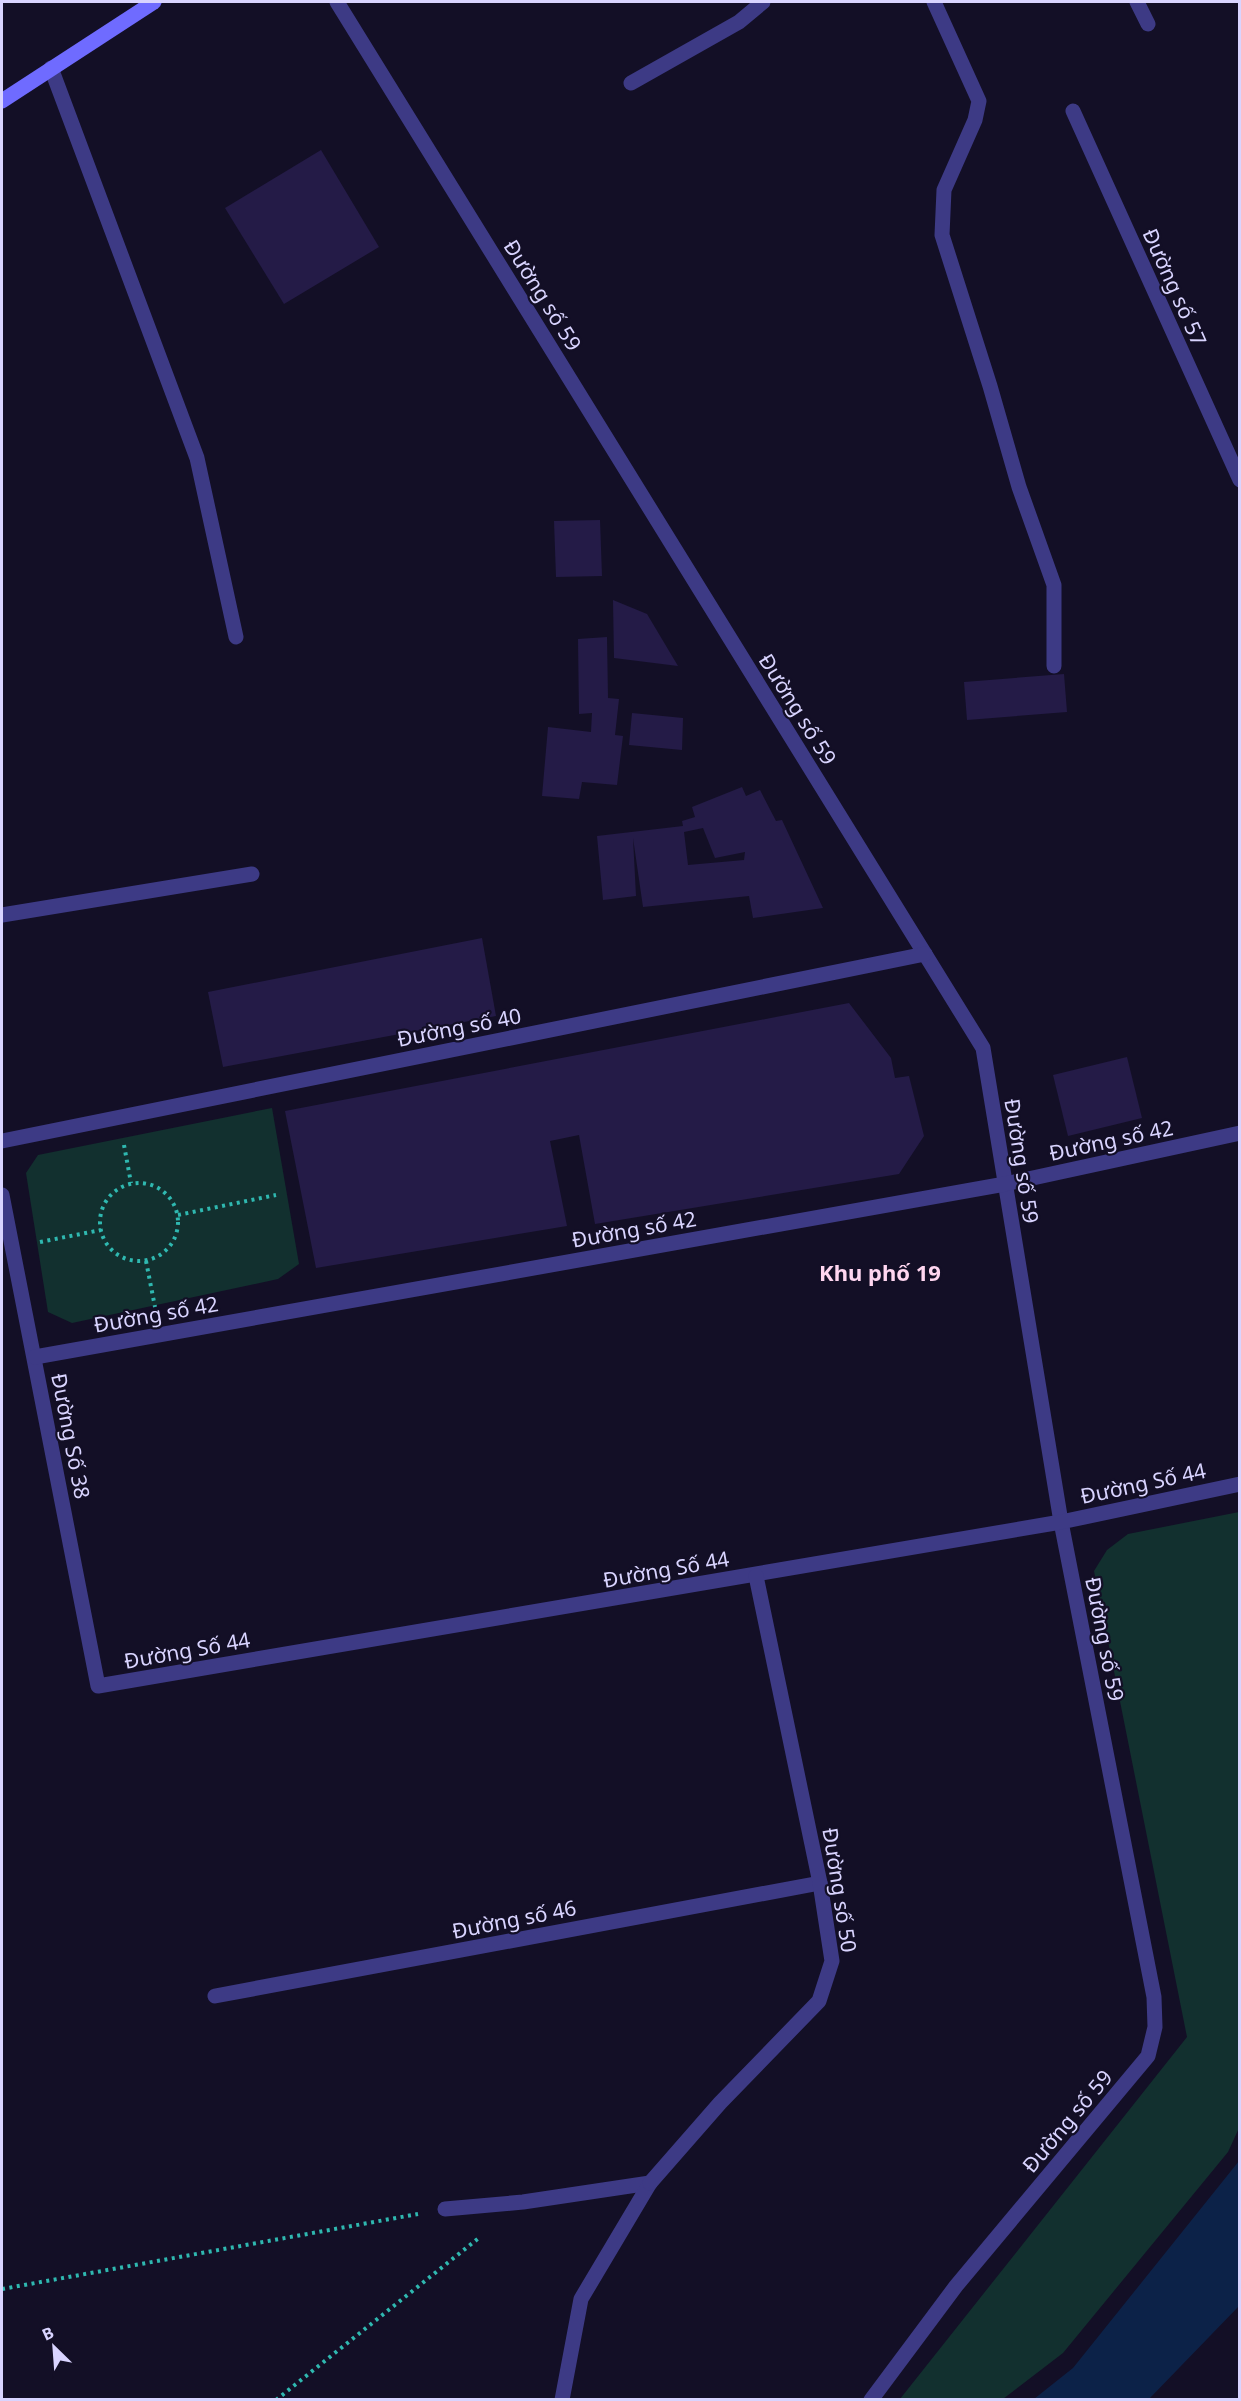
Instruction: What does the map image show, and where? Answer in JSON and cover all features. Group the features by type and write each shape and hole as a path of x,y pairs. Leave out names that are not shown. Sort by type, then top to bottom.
{"main road":[{"path":"2,101 154,2"}],"street":[{"name":"Đường số 59","path":"337,2 983,1048 1061,1522 1154,1997 1155,2026 1148,2056 956,2286 871,2400"},
{"path":"631,83 739,22 763,2"},
{"path":"934,2 979,101 975,120 944,190 942,235 1019,487 1054,585 1054,666"},
{"path":"1137,2 1148,24"},
{"path":"51,68 197,458 236,637"},
{"name":"Đường số 57","path":"1073,111 1239,480"},
{"path":"2,915 252,874"},
{"name":"Đường số 40","path":"2,1141 925,954"},
{"name":"Đường số 42","path":"34,1357 1005,1184 1239,1134"},
{"name":"Đường Số 38","path":"2,1195 98,1686"},
{"name":"Đường Số 44","path":"98,1686 756,1576 1061,1522 1239,1484"},
{"name":"Đường số 50","path":"562,2400 581,2299 650,2183 720,2103 819,2001 832,1960 820,1883 756,1576"},
{"name":"Đường số 46","path":"215,1996 820,1883"},
{"path":"445,2209 523,2202 650,2183"}],"path":[{"path":"118,1118 131,1183"},
{"path":"131,1183 155,1186 166,1193 174,1203 178,1215 175,1239 158,1257 146,1261 132,1261 119,1256 109,1247 101,1230 102,1209 108,1197 119,1188 131,1183"},
{"path":"178,1215 276,1196"},
{"path":"12,1247 101,1230"},
{"path":"146,1261 161,1335"},
{"path":"276,2400 523,2202"},
{"path":"2,2289 445,2209"}],"green space":[{"path":"272,1108 299,1264 278,1279 72,1323 48,1312 26,1173 38,1155"},
{"path":"1239,1512 1239,2128 1228,2152 1063,2353 1003,2399 900,2399 1187,2037 1094,1571 1107,1550 1128,1534"}],"water":[{"path":"1239,2161 1239,2306 1149,2399 1034,2399 1073,2368"}],"building":[{"path":"321,150 379,247 284,304 225,208"},
{"path":"600,520 602,576 556,577 554,521"},
{"path":"613,600 647,614 678,666 614,658"},
{"path":"607,637 608,698 619,699 615,735 623,736 617,785 582,782 579,799 542,796 548,727 591,732 592,713 579,714 578,639"},
{"path":"1064,674 1067,712 967,720 964,682"},
{"path":"632,713 683,718 682,750 629,745"},
{"path":"742,787 746,796 760,790 776,821 782,820 823,908 753,918 749,896 643,907 633,838 636,896 603,900 597,836 683,826 682,821 695,817 692,807","holes":["703,828 715,858 745,852 744,860 688,865 684,832"]},
{"path":"482,938 496,1016 223,1067 208,992"},
{"path":"849,1003 891,1058 895,1078 909,1076 924,1136 899,1174 595,1224 579,1135 550,1141 567,1226 316,1268 285,1111"},
{"path":"1127,1057 1142,1118 1068,1136 1053,1075"}],"district":[{"name":"Khu phố 19","path":"880,1272"}]}
